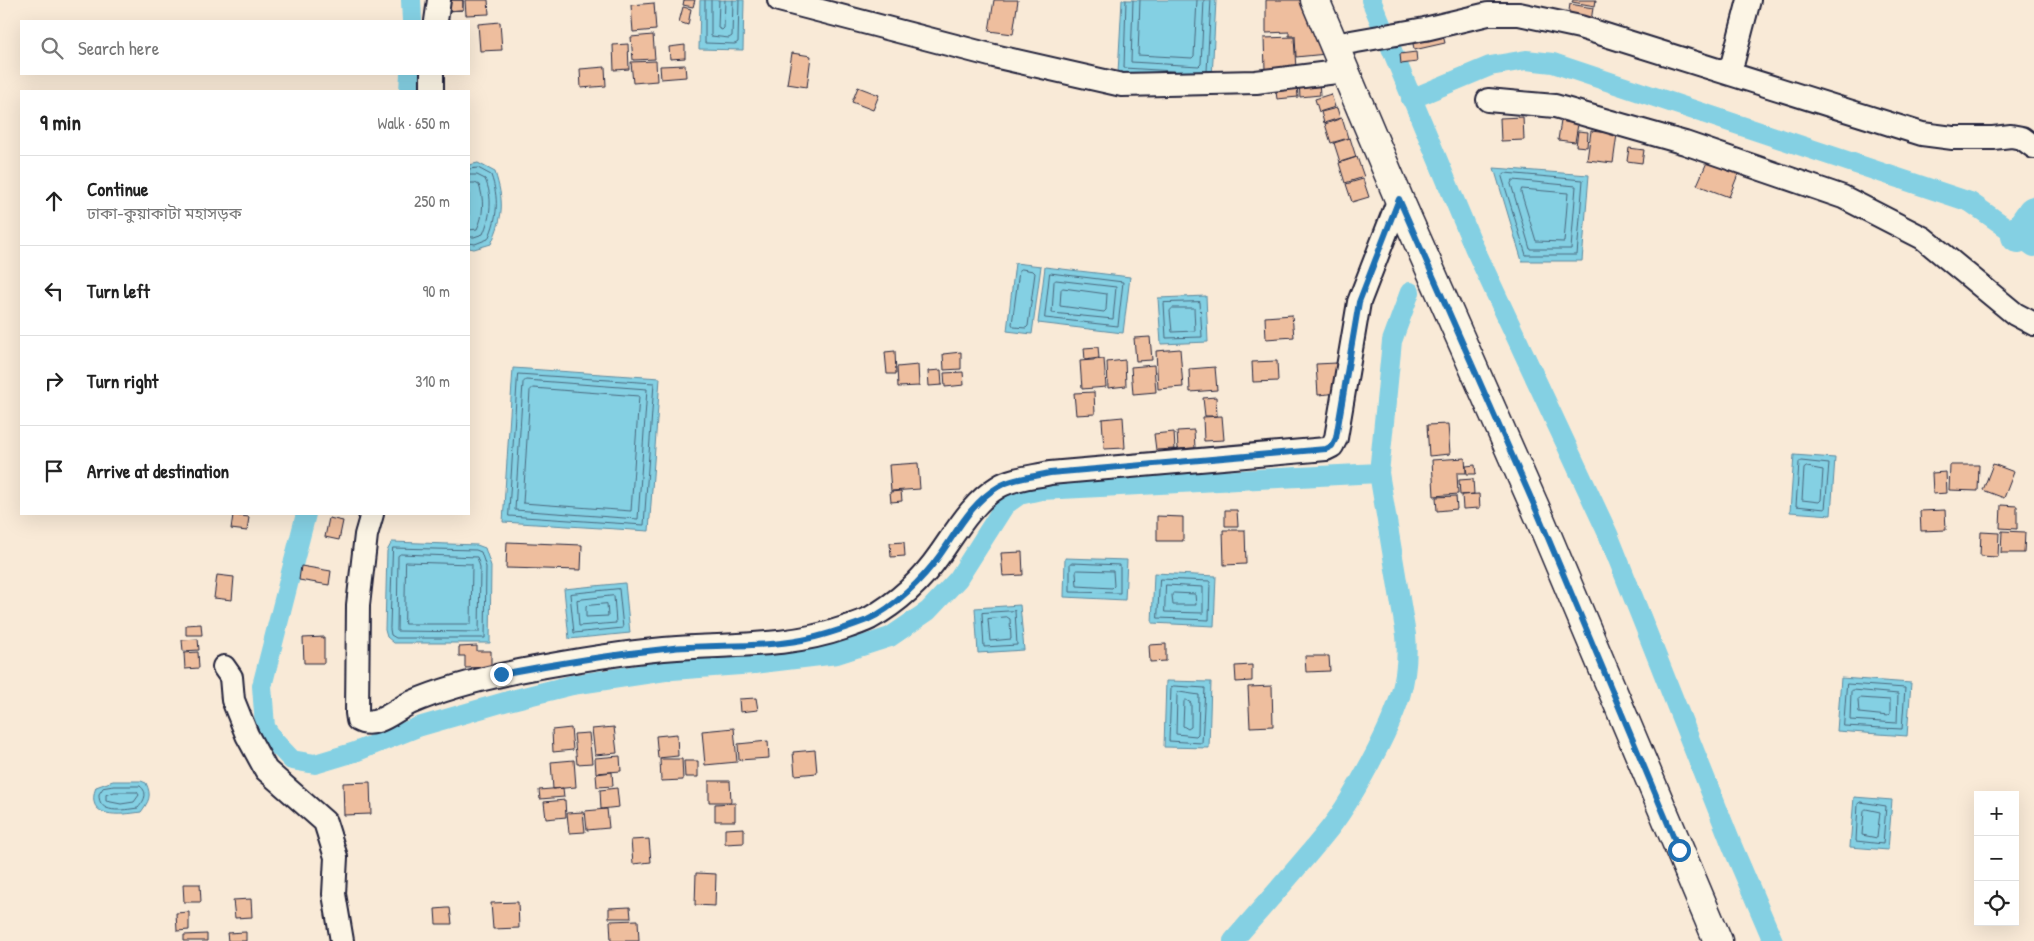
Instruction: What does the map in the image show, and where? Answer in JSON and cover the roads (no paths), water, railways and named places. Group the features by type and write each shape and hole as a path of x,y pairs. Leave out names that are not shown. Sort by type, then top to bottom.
{"main road":[{"path":"1315,0 1399,199 1534,505 1718,941"}],"street":[{"path":"436,20 439,0"},
{"path":"779,0 994,56 1122,84 1256,82 1345,71"},
{"path":"1730,73 1749,0"},
{"path":"1334,45 1488,14 1519,14 1580,26 1922,134 1952,138 2010,136 2022,138 2034,147"},
{"path":"432,75 432,90"},
{"path":"1488,100 1555,106 1685,143 1843,197 1923,238 2015,314 2034,324"},
{"path":"372,515 366,535 358,605 357,713 358,720 364,724 375,723 410,703 486,677 563,663 675,648 778,643 802,640 829,633 869,619 915,585 939,556 969,513 998,487 1012,481 1059,472 1326,449 1332,446 1336,438 1359,302 1399,199"},
{"path":"224,667 231,677 233,700 247,736 266,770 325,822 336,857 334,894 342,941"}],"water":[{"path":"700,0 744,0 743,50 699,49"},
{"path":"1122,0 1216,0 1212,78 1118,73"},
{"path":"478,163 495,172 501,200 498,225 491,244 474,249 470,248 470,165"},
{"path":"1494,168 1589,175 1582,261 1522,261"},
{"path":"1015,263 1041,266 1032,334 1007,331"},
{"path":"1045,267 1130,277 1123,333 1038,323"},
{"path":"1206,296 1208,342 1161,344 1158,298"},
{"path":"513,368 660,378 649,531 503,522"},
{"path":"1794,455 1835,458 1831,515 1790,512"},
{"path":"392,542 477,545 485,548 491,566 490,643 394,643 387,637 385,630 387,551"},
{"path":"1065,558 1127,560 1125,600 1064,597"},
{"path":"1154,573 1216,576 1214,626 1152,623"},
{"path":"625,583 630,633 569,639 564,589"},
{"path":"1020,605 1024,650 978,653 975,608"},
{"path":"1841,678 1911,683 1907,736 1837,731"},
{"path":"1166,681 1211,682 1209,748 1164,747"},
{"path":"113,781 141,781 146,783 149,798 141,812 124,814 106,813 95,805 96,787"},
{"path":"1854,797 1892,800 1888,850 1850,847"}],"waterway":[{"path":"411,0 412,20"},
{"path":"1371,0 1474,247 1608,534 1733,848 1773,941"},
{"path":"1411,99 1490,66 1526,60 1553,63 1970,202 2034,247"},
{"path":"409,90 410,75"},
{"path":"2018,236 2034,213"},
{"path":"1233,941 1306,857 1343,810 1384,736 1396,708 1404,681 1407,651 1406,635 1379,473 1392,341 1410,292"},
{"path":"306,515 262,686 265,727 274,741 292,760 315,764 355,752 418,727 572,685 672,670 754,664 837,654 890,637 928,611 958,579 1005,505 1019,495 1041,490 1379,473"}]}
